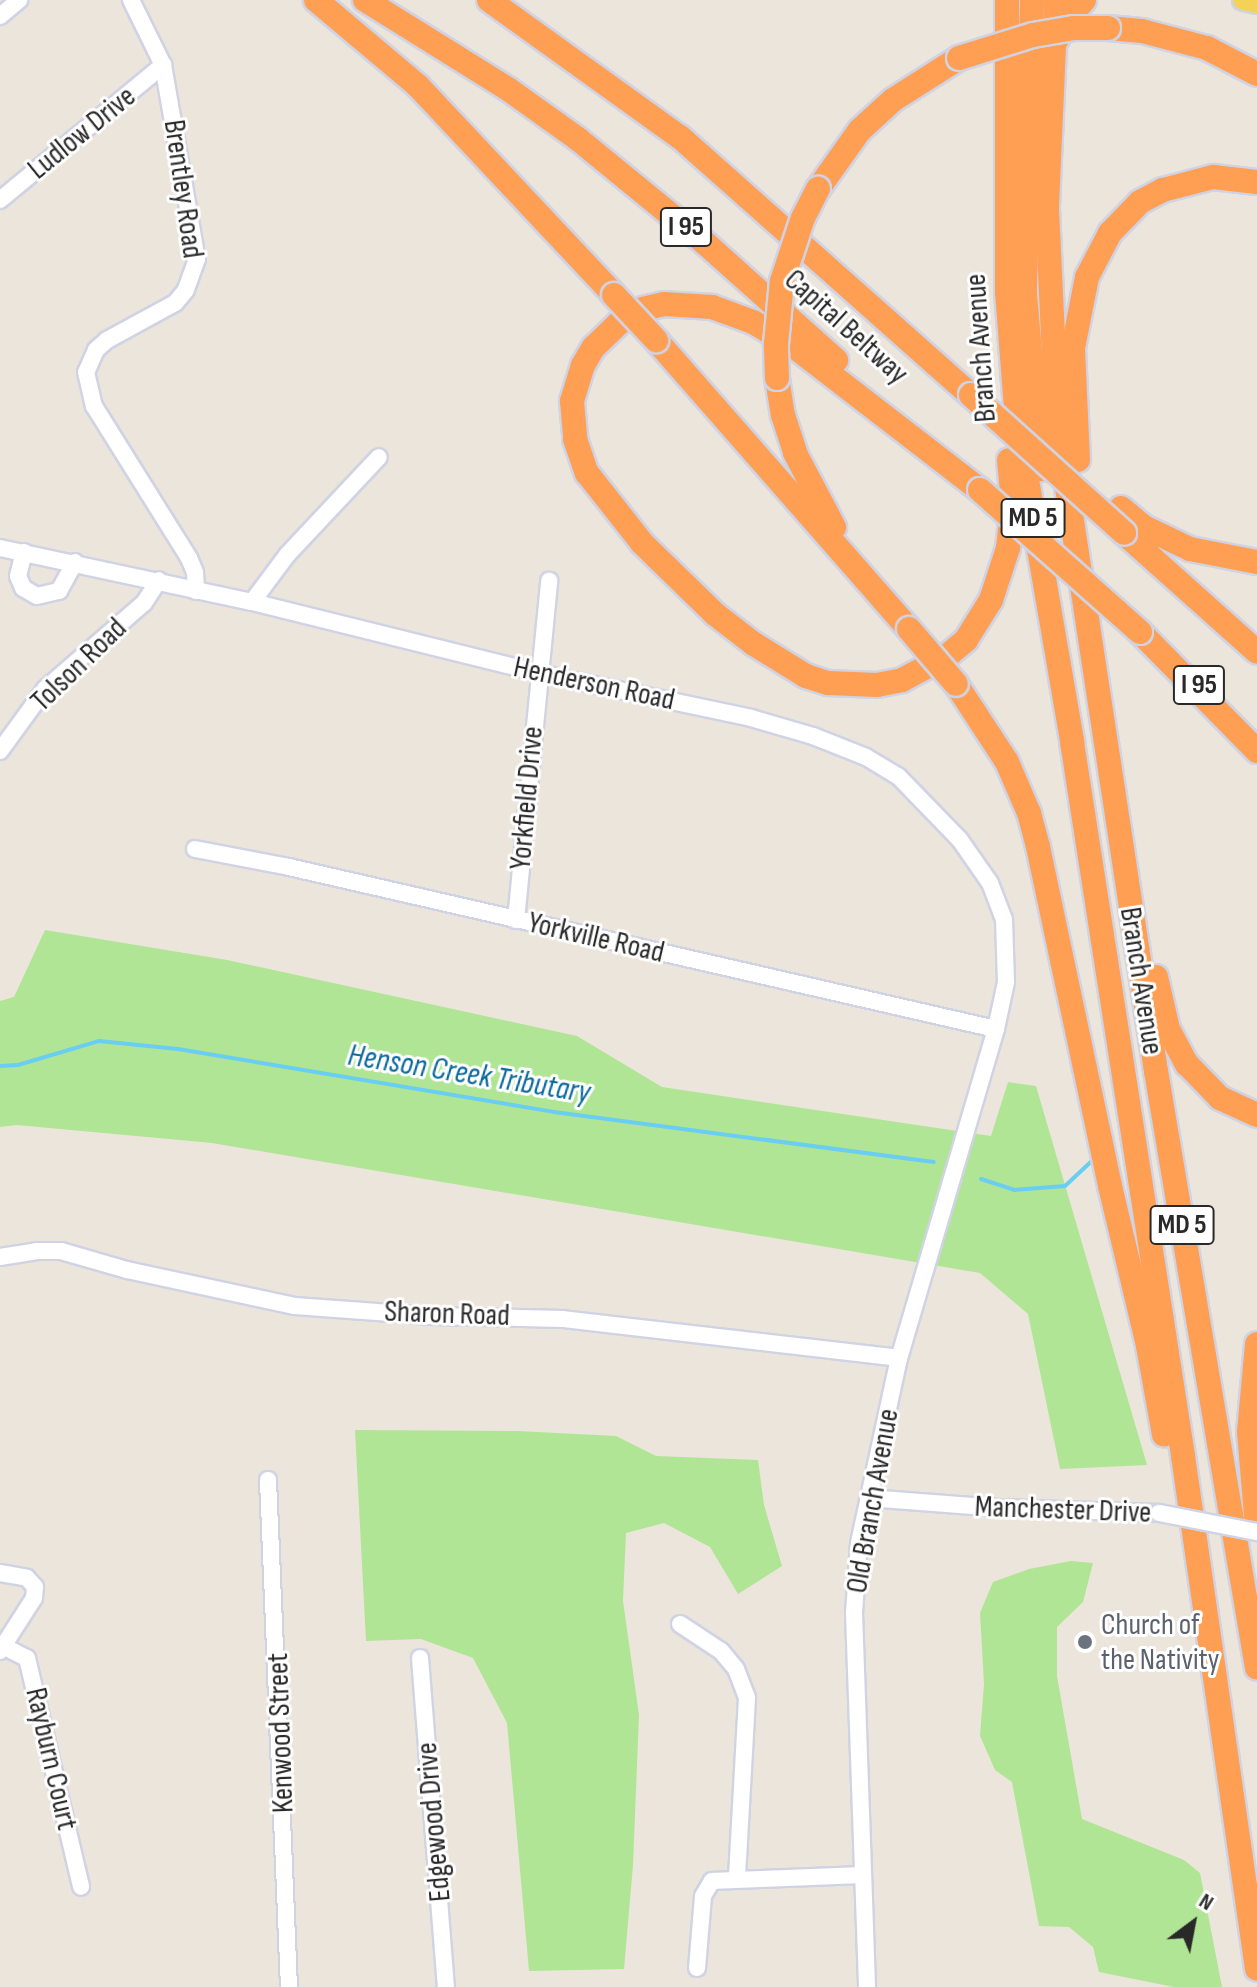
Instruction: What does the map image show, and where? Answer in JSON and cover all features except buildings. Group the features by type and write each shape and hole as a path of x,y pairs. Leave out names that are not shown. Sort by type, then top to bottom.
{"highway":[{"path":"316,0 418,86 656,340 956,684 1007,762 1038,847 1110,1186 1148,1346 1213,1672"},
{"name":"Capital Beltway","path":"365,0 508,89 640,188 1257,737"},
{"name":"Capital Beltway","path":"489,0 670,129 970,388 1124,533 1257,652"},
{"name":"Branch Avenue","path":"1007,0 1007,292 1017,422 1072,742 1257,1969"},
{"path":"1032,0 1025,294 1031,389 1072,742"},
{"name":"Branch Avenue","path":"1056,0 1051,50 1047,209 1057,422 1110,780 1257,1668"},
{"path":"1051,50 1065,22 1084,0"},
{"path":"909,629 835,529 811,488 787,428 777,378 776,329 782,281 803,218 818,189 860,130 893,100 959,58 1033,35 1074,28 1142,31 1207,48 1257,74"},
{"path":"1089,634 1072,373 1087,277 1110,233 1140,202 1163,190 1201,179 1257,182"},
{"path":"980,490 795,347 753,322 712,307 664,304 643,309 620,322 593,348 583,365 572,401 575,439 587,473 642,543 715,614 754,644 806,676 853,686 902,680 947,656 966,640 991,600 1008,548 1013,503 1001,353 1007,210"},
{"path":"970,388 1144,527 1190,549 1245,563 1257,562"},
{"path":"1140,632 1257,751"},
{"path":"1110,780 1168,1029 1187,1064 1202,1082 1220,1098 1257,1115"},
{"path":"1257,1344 1249,1396 1249,1432 1257,1530"}],"main road":[{"path":"1243,0 1257,3"}],"street":[{"path":"0,16 19,0"},
{"name":"Brentley Road","path":"131,0 163,65 196,241 194,274 175,303 96,350 86,372 94,406 189,558 195,572 196,591"},
{"name":"Ludlow Drive","path":"0,200 163,65"},
{"path":"252,602 287,555 379,457"},
{"name":"Henderson Road","path":"0,548 159,580 538,673 788,729 866,757 898,776 960,840 990,883 1004,919 1006,982 996,1029"},
{"path":"24,552 18,576 23,588 37,596 59,591 75,562"},
{"name":"Tolson Road","path":"0,751 45,689 144,603 159,580"},
{"name":"Yorkfield Drive","path":"516,920 549,581"},
{"name":"Yorkville Road","path":"195,849 289,867 996,1029"},
{"name":"Old Branch Avenue","path":"867,1987 854,1613 859,1543 899,1358 996,1029"},
{"name":"Sharon Road","path":"0,1257 36,1251 61,1251 127,1270 295,1306 432,1316 563,1319 899,1358"},
{"name":"Kenwood Street","path":"268,1480 289,1987"},
{"name":"Manchester Drive","path":"868,1498 999,1508 1159,1513 1257,1530"},
{"path":"0,1573 27,1578 35,1587 34,1598 2,1648"},
{"path":"680,1624 721,1651 736,1669 747,1698 737,1879"},
{"name":"Rayburn Court","path":"2,1648 27,1658 81,1887"},
{"name":"Edgewood Drive","path":"420,1658 446,1987"},
{"path":"697,1968 706,1886 712,1881 861,1875"}],"green space":[{"path":"45,930 227,960 577,1036 662,1087 991,1136 1008,1082 1036,1086 1147,1465 1060,1469 1028,1314 980,1273 212,1143 17,1125 0,1127 0,1001 14,997"},
{"path":"355,1430 517,1431 616,1436 656,1456 758,1460 764,1505 782,1566 738,1594 710,1547 664,1523 626,1533 623,1601 639,1715 633,1865 624,1969 529,1971 507,1723 473,1658 421,1639 366,1641"},
{"path":"1071,1561 1093,1563 1083,1602 1057,1627 1057,1676 1082,1819 1184,1860 1200,1873 1222,1987 1174,1987 1099,1972 1093,1947 1069,1927 1039,1926 1012,1782 995,1770 980,1736 984,1684 980,1613 993,1582 1029,1569"}],"waterway":[{"name":"Henson Creek Tributary","path":"0,1066 18,1065 99,1041 178,1049 554,1112 934,1162"},
{"name":"Henson Creek Tributary","path":"981,1179 1014,1190 1065,1186 1092,1161"}],"place":[{"name":"Church of the Nativity","path":"1085,1642"}]}
